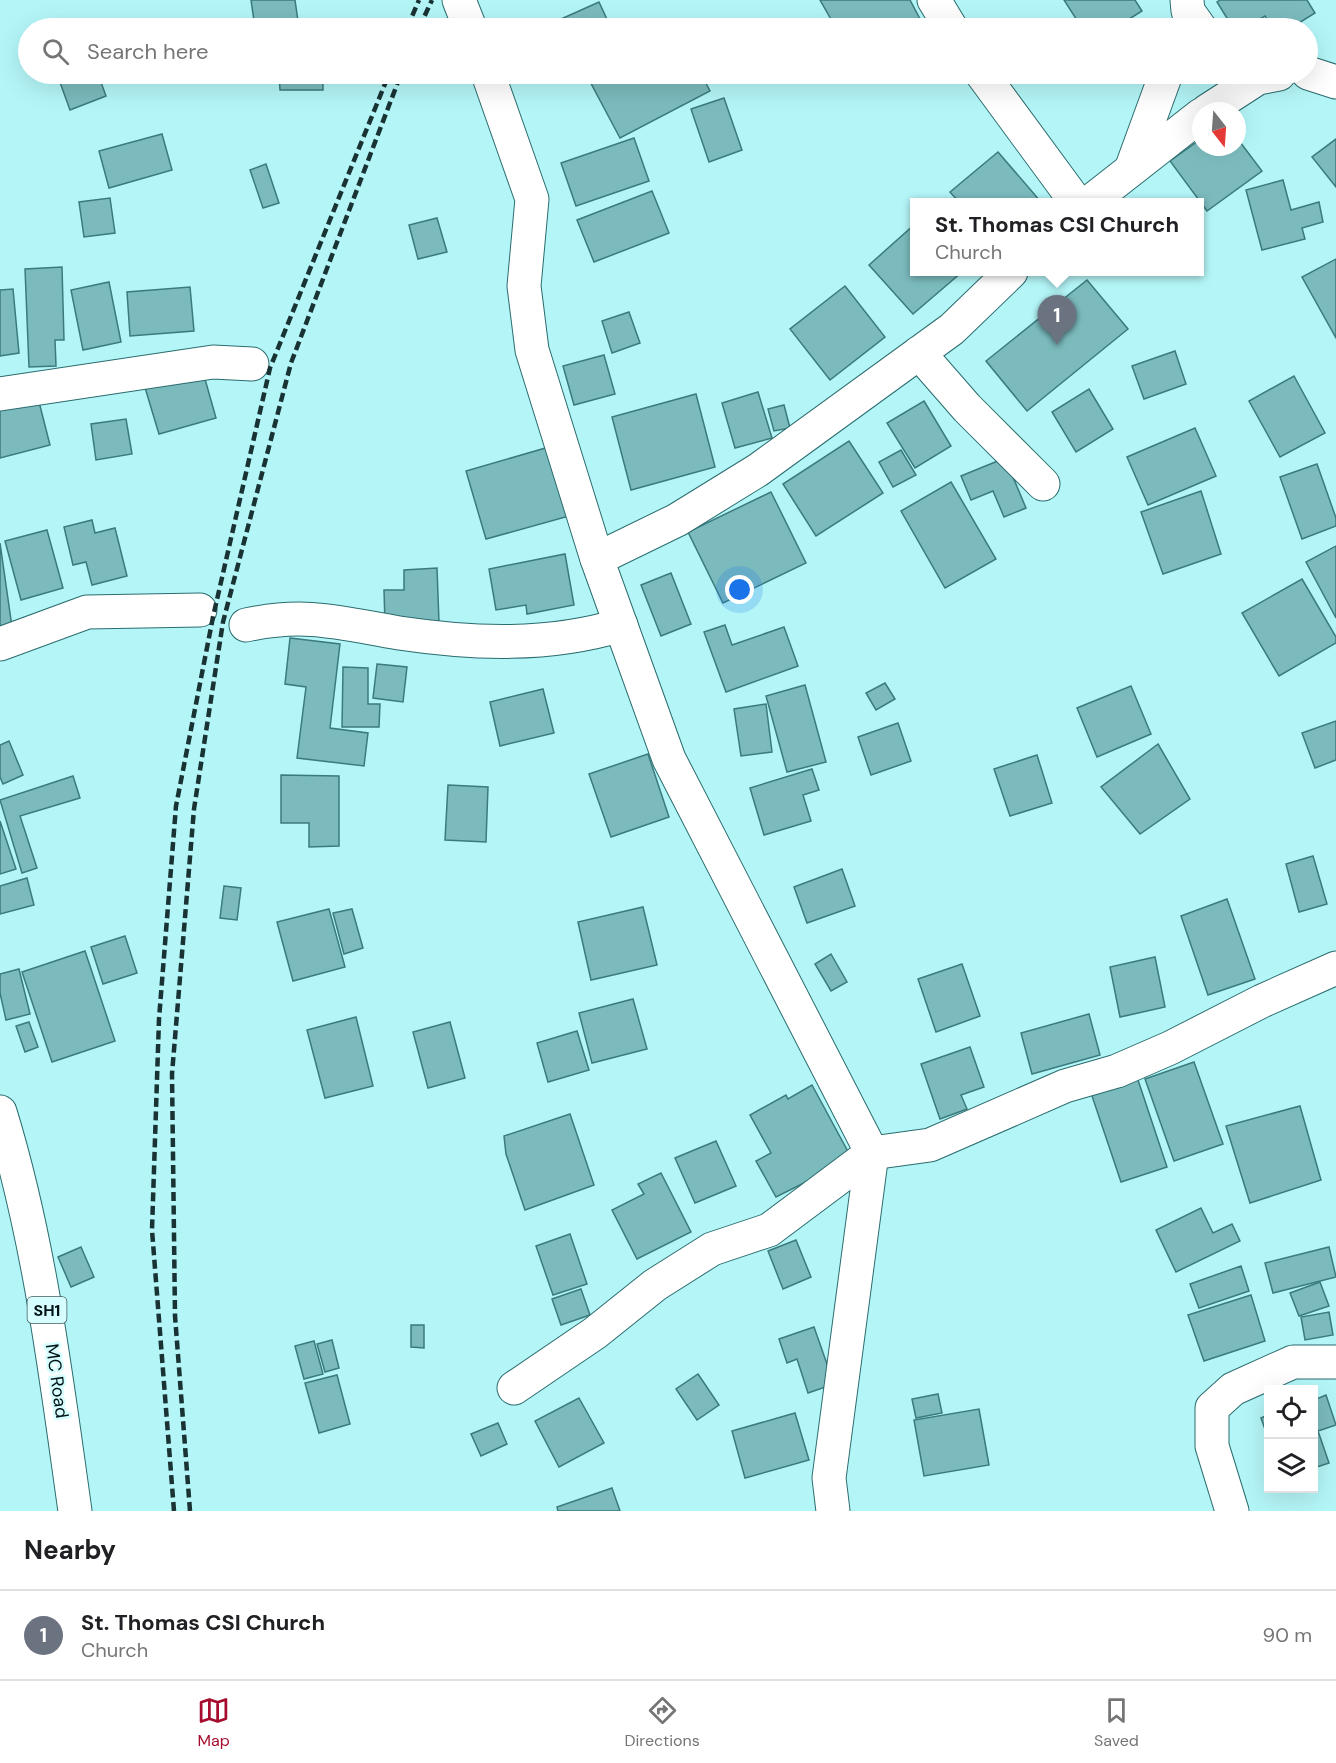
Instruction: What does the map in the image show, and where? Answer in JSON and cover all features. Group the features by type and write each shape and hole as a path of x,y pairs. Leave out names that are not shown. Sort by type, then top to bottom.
{"street":[{"path":"459,0 466,18"},
{"path":"934,0 945,18"},
{"path":"1318,76 1336,82"},
{"path":"492,84 532,199 524,286 532,350 597,559 669,759 872,1153 829,1478 833,1511"},
{"path":"989,84 1073,198"},
{"path":"1132,167 1162,84"},
{"path":"1216,102 1234,84"},
{"path":"1095,198 1192,122"},
{"path":"597,559 677,520 758,470 952,330 1007,276"},
{"path":"919,353 967,408 1043,484"},
{"path":"0,394 213,362 252,364"},
{"path":"0,644 87,612 200,609"},
{"path":"246,625 280,618 333,620 399,633 462,640 526,642 584,636 621,625"},
{"path":"514,1388 595,1332 655,1285 712,1249 769,1230 872,1153 930,1145 1065,1086 1117,1071 1336,968"},
{"name":"MC Road","path":"0,1112 17,1167 46,1308 75,1511"},
{"path":"1232,1511 1212,1446 1212,1408 1233,1389 1293,1362 1336,1362"}],"building":[{"path":"251,0 295,0 298,18 254,18"},
{"path":"820,0 910,0 919,18 830,18"},
{"path":"1064,0 1135,0 1142,11 1131,18 1076,18"},
{"path":"1220,0 1307,0 1315,13 1307,18 1266,18 1265,16 1262,18 1227,18 1217,2"},
{"path":"599,2 606,18 563,18"},
{"path":"61,84 102,84 106,96 70,110"},
{"path":"280,84 323,84 323,90 280,90"},
{"path":"591,84 706,84 710,91 620,138"},
{"path":"724,98 742,150 709,162 691,109"},
{"path":"162,134 172,170 109,188 99,151"},
{"path":"634,138 649,181 576,206 561,163"},
{"path":"1336,139 1336,187 1312,157"},
{"path":"1192,145 1192,156 1246,156 1246,150 1262,171 1207,211 1204,207 1204,198 1197,198 1170,161"},
{"path":"998,152 1038,198 955,198 950,192"},
{"path":"266,164 279,203 263,208 250,170"},
{"path":"1283,180 1291,210 1319,202 1323,222 1302,228 1305,239 1262,250 1246,190"},
{"path":"652,191 669,233 594,262 577,220"},
{"path":"110,198 115,233 84,237 79,202"},
{"path":"437,218 447,252 418,259 409,225"},
{"path":"910,229 910,276 957,276 913,314 869,265"},
{"path":"1336,259 1336,338 1302,277"},
{"path":"62,267 64,340 55,340 56,366 29,367 25,269"},
{"path":"1087,280 1128,329 1027,411 986,361"},
{"path":"109,282 121,342 83,350 71,290"},
{"path":"845,286 885,337 830,380 790,329"},
{"path":"190,287 194,331 130,336 127,292"},
{"path":"13,289 19,353 0,356 0,290"},
{"path":"629,312 640,343 612,353 602,321"},
{"path":"1175,351 1186,384 1144,399 1132,366"},
{"path":"604,355 615,394 574,405 563,366"},
{"path":"201,365 216,418 159,434 143,381"},
{"path":"1294,376 1325,433 1280,457 1249,401"},
{"path":"1089,389 1113,429 1076,452 1052,412"},
{"path":"36,390 50,445 0,458 0,399"},
{"path":"758,392 772,438 735,448 722,403"},
{"path":"696,394 715,467 631,490 612,417"},
{"path":"924,401 951,446 915,468 887,423"},
{"path":"784,405 790,428 774,431 768,409"},
{"path":"126,419 132,454 96,460 91,424"},
{"path":"1195,428 1216,476 1148,505 1127,457"},
{"path":"849,441 883,493 816,536 783,484"},
{"path":"549,447 569,516 486,539 466,471"},
{"path":"901,450 916,475 893,487 879,462"},
{"path":"1005,458 1026,508 1004,517 993,491 971,500 961,476"},
{"path":"1317,464 1336,518 1336,526 1302,539 1280,477"},
{"path":"951,482 996,559 945,588 901,511"},
{"path":"1201,491 1221,554 1163,574 1141,512"},
{"path":"771,492 806,563 723,603 688,532"},
{"path":"92,520 95,533 115,528 127,576 92,585 86,562 73,565 64,527"},
{"path":"47,530 63,588 21,600 5,541"},
{"path":"0,543 12,627 0,629"},
{"path":"1336,546 1336,618 1306,562"},
{"path":"565,554 574,605 527,614 526,605 496,610 489,569"},
{"path":"437,568 439,622 385,624 384,590 404,590 404,570"},
{"path":"671,573 691,624 661,636 641,585"},
{"path":"1302,579 1336,637 1336,643 1279,676 1242,613"},
{"path":"725,625 732,645 784,627 798,666 726,692 704,632"},
{"path":"290,638 340,644 330,728 368,733 364,766 297,758 306,687 285,684"},
{"path":"377,664 407,667 403,702 373,698"},
{"path":"343,667 368,668 368,704 380,704 379,727 342,727"},
{"path":"885,683 895,699 876,710 866,693"},
{"path":"805,685 826,762 787,772 766,696"},
{"path":"1131,686 1151,734 1097,757 1077,708"},
{"path":"543,689 554,733 500,746 490,702"},
{"path":"766,704 772,752 741,756 734,709"},
{"path":"1336,721 1336,760 1315,768 1302,733"},
{"path":"898,723 911,761 871,775 858,737"},
{"path":"9,741 23,775 3,784 0,777 0,745"},
{"path":"1158,744 1190,799 1140,834 1101,787"},
{"path":"648,754 669,817 611,837 589,774"},
{"path":"1037,755 1052,803 1010,816 994,769"},
{"path":"812,769 819,790 803,795 811,821 764,835 750,788"},
{"path":"281,775 339,776 339,846 309,847 309,823 281,823"},
{"path":"73,776 80,798 20,816 37,868 22,873 0,800"},
{"path":"448,785 488,787 486,842 445,840"},
{"path":"0,821 16,869 0,874"},
{"path":"1313,856 1327,904 1299,912 1286,864"},
{"path":"842,869 855,906 807,923 794,887"},
{"path":"27,878 34,905 0,914 0,886"},
{"path":"224,886 241,888 237,920 220,918"},
{"path":"1227,899 1255,979 1208,995 1181,916"},
{"path":"643,907 657,965 591,980 578,922"},
{"path":"329,909 345,967 293,981 277,922"},
{"path":"352,909 363,948 344,954 333,913"},
{"path":"125,936 137,973 103,984 91,947"},
{"path":"85,951 115,1041 52,1062 22,972"},
{"path":"831,954 847,982 831,991 815,964"},
{"path":"1155,957 1165,1007 1120,1017 1110,967"},
{"path":"962,964 980,1016 936,1032 918,979"},
{"path":"19,969 30,1014 6,1020 0,993 0,974"},
{"path":"633,999 647,1049 592,1063 579,1013"},
{"path":"1089,1014 1100,1055 1032,1074 1021,1033"},
{"path":"356,1017 373,1086 325,1098 307,1030"},
{"path":"29,1022 38,1047 25,1052 16,1026"},
{"path":"450,1022 465,1078 428,1088 413,1032"},
{"path":"577,1031 589,1070 548,1082 537,1043"},
{"path":"970,1047 984,1087 961,1095 967,1109 940,1119 921,1064"},
{"path":"1194,1062 1223,1144 1174,1161 1145,1079"},
{"path":"1136,1074 1167,1167 1121,1182 1090,1090"},
{"path":"812,1085 852,1159 776,1197 756,1161 771,1153 750,1115 786,1095 788,1099"},
{"path":"1300,1106 1321,1180 1250,1203 1226,1126"},
{"path":"570,1114 594,1185 525,1210 506,1154 504,1136"},
{"path":"716,1141 736,1186 695,1203 675,1158"},
{"path":"661,1173 691,1232 637,1259 612,1210 644,1194 638,1184"},
{"path":"1201,1208 1213,1233 1232,1224 1240,1241 1176,1272 1156,1230"},
{"path":"570,1234 587,1284 553,1295 536,1246"},
{"path":"796,1240 811,1277 783,1289 768,1251"},
{"path":"81,1247 94,1277 71,1287 58,1257"},
{"path":"1329,1247 1336,1277 1273,1293 1265,1263"},
{"path":"1241,1266 1249,1291 1199,1308 1190,1284"},
{"path":"1320,1282 1329,1306 1299,1316 1290,1293"},
{"path":"581,1289 590,1315 561,1325 552,1299"},
{"path":"1251,1295 1265,1341 1204,1361 1188,1315"},
{"path":"1329,1312 1333,1335 1305,1340 1301,1317"},
{"path":"411,1325 424,1325 424,1348 411,1347"},
{"path":"814,1327 834,1384 808,1393 797,1359 787,1363 779,1339"},
{"path":"332,1340 339,1368 325,1372 317,1344"},
{"path":"314,1341 323,1374 304,1379 295,1346"},
{"path":"698,1374 719,1405 697,1420 676,1389"},
{"path":"337,1375 350,1424 319,1433 305,1383"},
{"path":"938,1394 942,1413 916,1418 912,1399"},
{"path":"1326,1395 1336,1425 1318,1431 1318,1398"},
{"path":"579,1398 604,1443 559,1467 535,1421"},
{"path":"979,1409 989,1465 924,1476 914,1420"},
{"path":"795,1413 809,1460 745,1478 732,1431"},
{"path":"498,1423 507,1444 481,1456 471,1434"},
{"path":"1318,1431 1329,1463 1318,1467"},
{"path":"612,1488 620,1511 558,1511 557,1507"}],"railway":[{"path":"411,18 419,0"},
{"path":"424,18 432,0"},
{"path":"174,1511 152,1230 159,1019 176,806 213,617 270,368 385,84"},
{"path":"190,1511 175,1316 172,1074 194,809 223,622 291,363 397,84"}],"place":[{"name":"St. Thomas CSI Church","path":"1057,345"}]}
